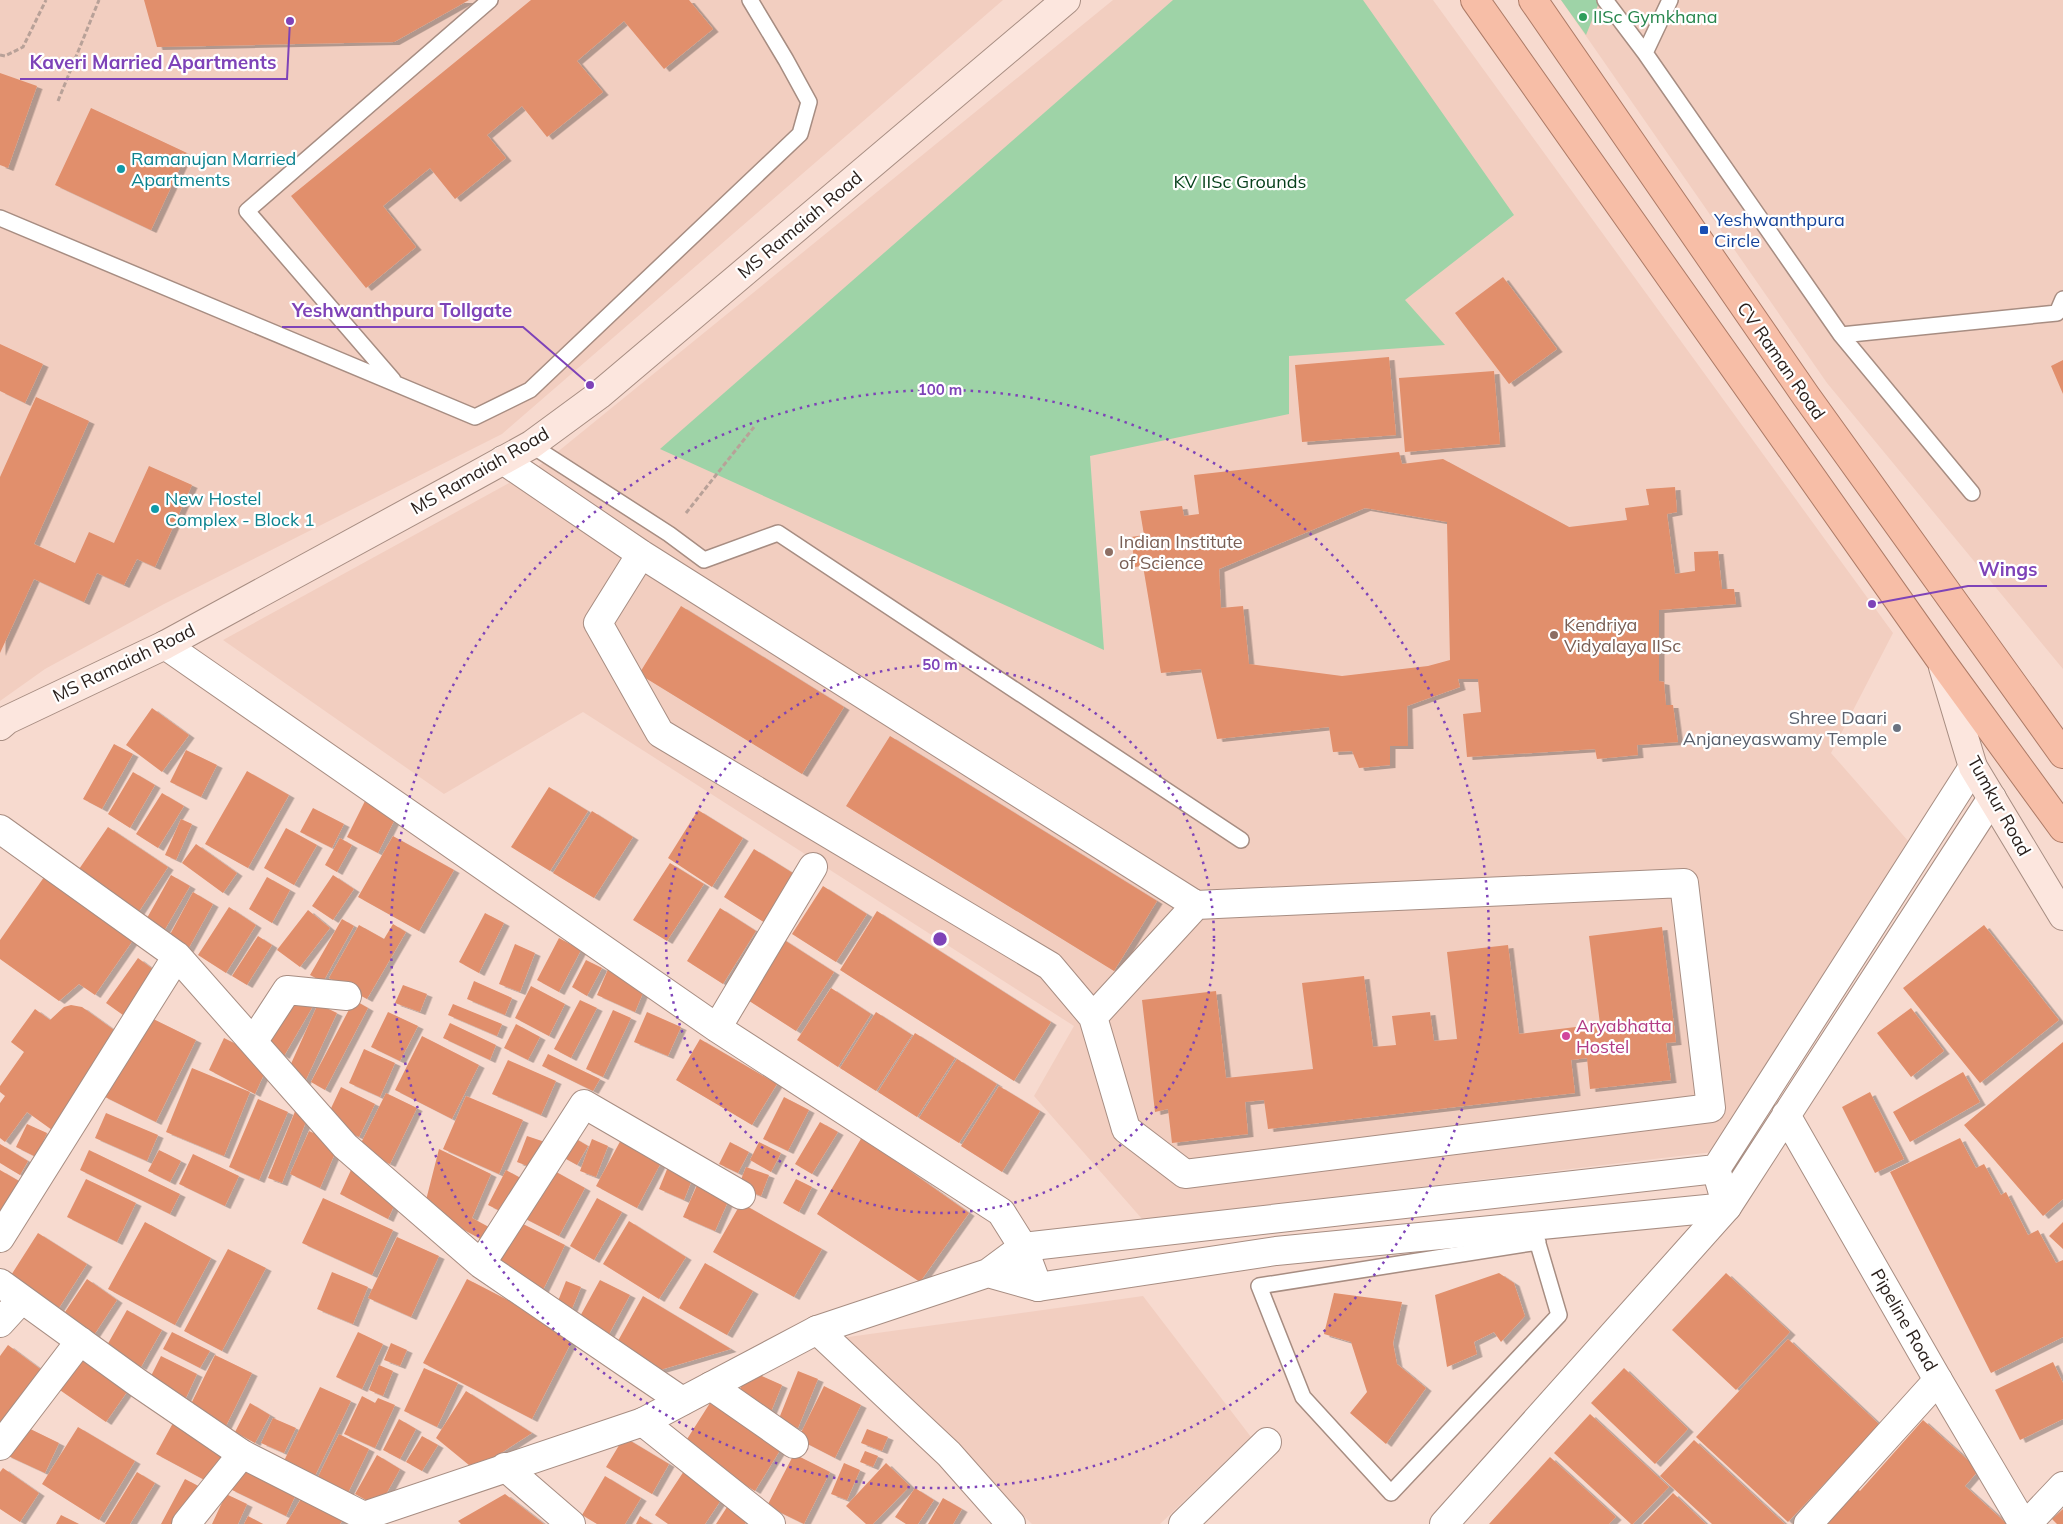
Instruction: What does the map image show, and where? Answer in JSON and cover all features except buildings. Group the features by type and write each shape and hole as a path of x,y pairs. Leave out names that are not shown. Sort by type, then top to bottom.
{"highway":[{"path":"1475,0 1942,662 2063,828"},
{"name":"CV Raman Road","path":"1533,0 1806,396 2063,754"}],"main road":[{"name":"MS Ramaiah Road","path":"0,726 7,720 165,645 531,445 599,395 1066,0"},
{"name":"Tumkur Road","path":"1942,662 1973,767 2063,916"},
{"path":"2035,717 2063,736"}],"street":[{"path":"504,460 641,554 1196,905 1684,883 1710,1108 1185,1174 1126,1129 1093,1017 1050,966 660,733 598,623 641,554"},
{"path":"165,645 717,1028 1001,1212 1023,1248 1038,1287"},
{"path":"1727,1207 1716,1170 1973,767"},
{"path":"1444,1524 1727,1207 1992,798"},
{"path":"0,829 177,956 345,1146 481,1264 682,1401"},
{"path":"717,1028 813,867"},
{"path":"1093,1017 1196,905"},
{"path":"0,1238 177,956"},
{"path":"253,1042 287,990 347,996"},
{"path":"481,1264 584,1104 741,1195"},
{"name":"Pipeline Road","path":"1786,1116 1938,1380 2025,1524"},
{"path":"0,1283 138,1383 242,1454 362,1520 505,1467 643,1422 817,1330 988,1273 1023,1248 1716,1170"},
{"path":"988,1273 1038,1287 1276,1251 1536,1234 1727,1207"},
{"path":"0,1323 21,1300"},
{"path":"817,1330 949,1454 1011,1524"},
{"path":"0,1446 80,1340"},
{"path":"1808,1524 1938,1380"},
{"path":"711,1386 794,1444"},
{"path":"643,1422 771,1524"},
{"path":"1183,1524 1267,1442"},
{"path":"186,1524 242,1454"},
{"path":"505,1467 571,1524"},
{"path":"2025,1524 2063,1486"}],"lane":[{"path":"397,384 246,211 490,0"},
{"path":"0,218 475,417 530,390 800,134 809,102 750,0"},
{"path":"1605,0 1645,53 1841,335 1972,493"},
{"path":"1645,53 1670,0"},
{"path":"1841,335 2057,313 2063,299"},
{"path":"531,445 669,534 704,560 778,533 1240,840"},
{"path":"1536,1234 1559,1315 1391,1493 1303,1397 1259,1286 1536,1234"}],"path":[{"path":"0,55 5,56 24,47 46,0"},
{"path":"58,101 99,0"},
{"path":"669,534 754,427"}],"shaded area":[{"path":"0,0 1003,0 502,434 164,604 45,669 0,701"},
{"name":"Indian Institute of Science","path":"1113,0 1433,0 1893,633 1831,753 1909,842 1713,1152 1143,1220 1034,1096 1074,1026 583,712 444,794 223,640 531,471 550,458"},
{"path":"1561,0 2063,0 2063,669 1827,383"},
{"path":"1143,1296 1251,1437 1160,1524 1032,1524 841,1338"}],"green space":[{"name":"KV IISc Grounds","path":"1173,0 1363,0 1514,215 1405,300 1445,345 1289,356 1289,414 1090,456 1104,650 660,449"},
{"name":"IISc Gymkhana","path":"1561,0 1600,0 1586,35"}],"place":[{"name":"IISc Gymkhana","path":"1583,17"},
{"name":"Kaveri Married Apartments","path":"290,21"},
{"name":"Ramanujan Married Apartments","path":"121,169"},
{"name":"Yeshwanthpura Circle","path":"1704,230"},
{"name":"Yeshwanthpura Tollgate","path":"590,385"},
{"name":"New Hostel Complex - Block 1","path":"155,509"},
{"name":"Indian Institute of Science","path":"1109,552"},
{"name":"Wings","path":"1872,604"},
{"name":"Kendriya Vidyalaya IISc","path":"1554,635"},
{"name":"Shree Daari Anjaneyaswamy Temple","path":"1897,728"},
{"name":"Aryabhatta Hostel","path":"1566,1036"}]}
